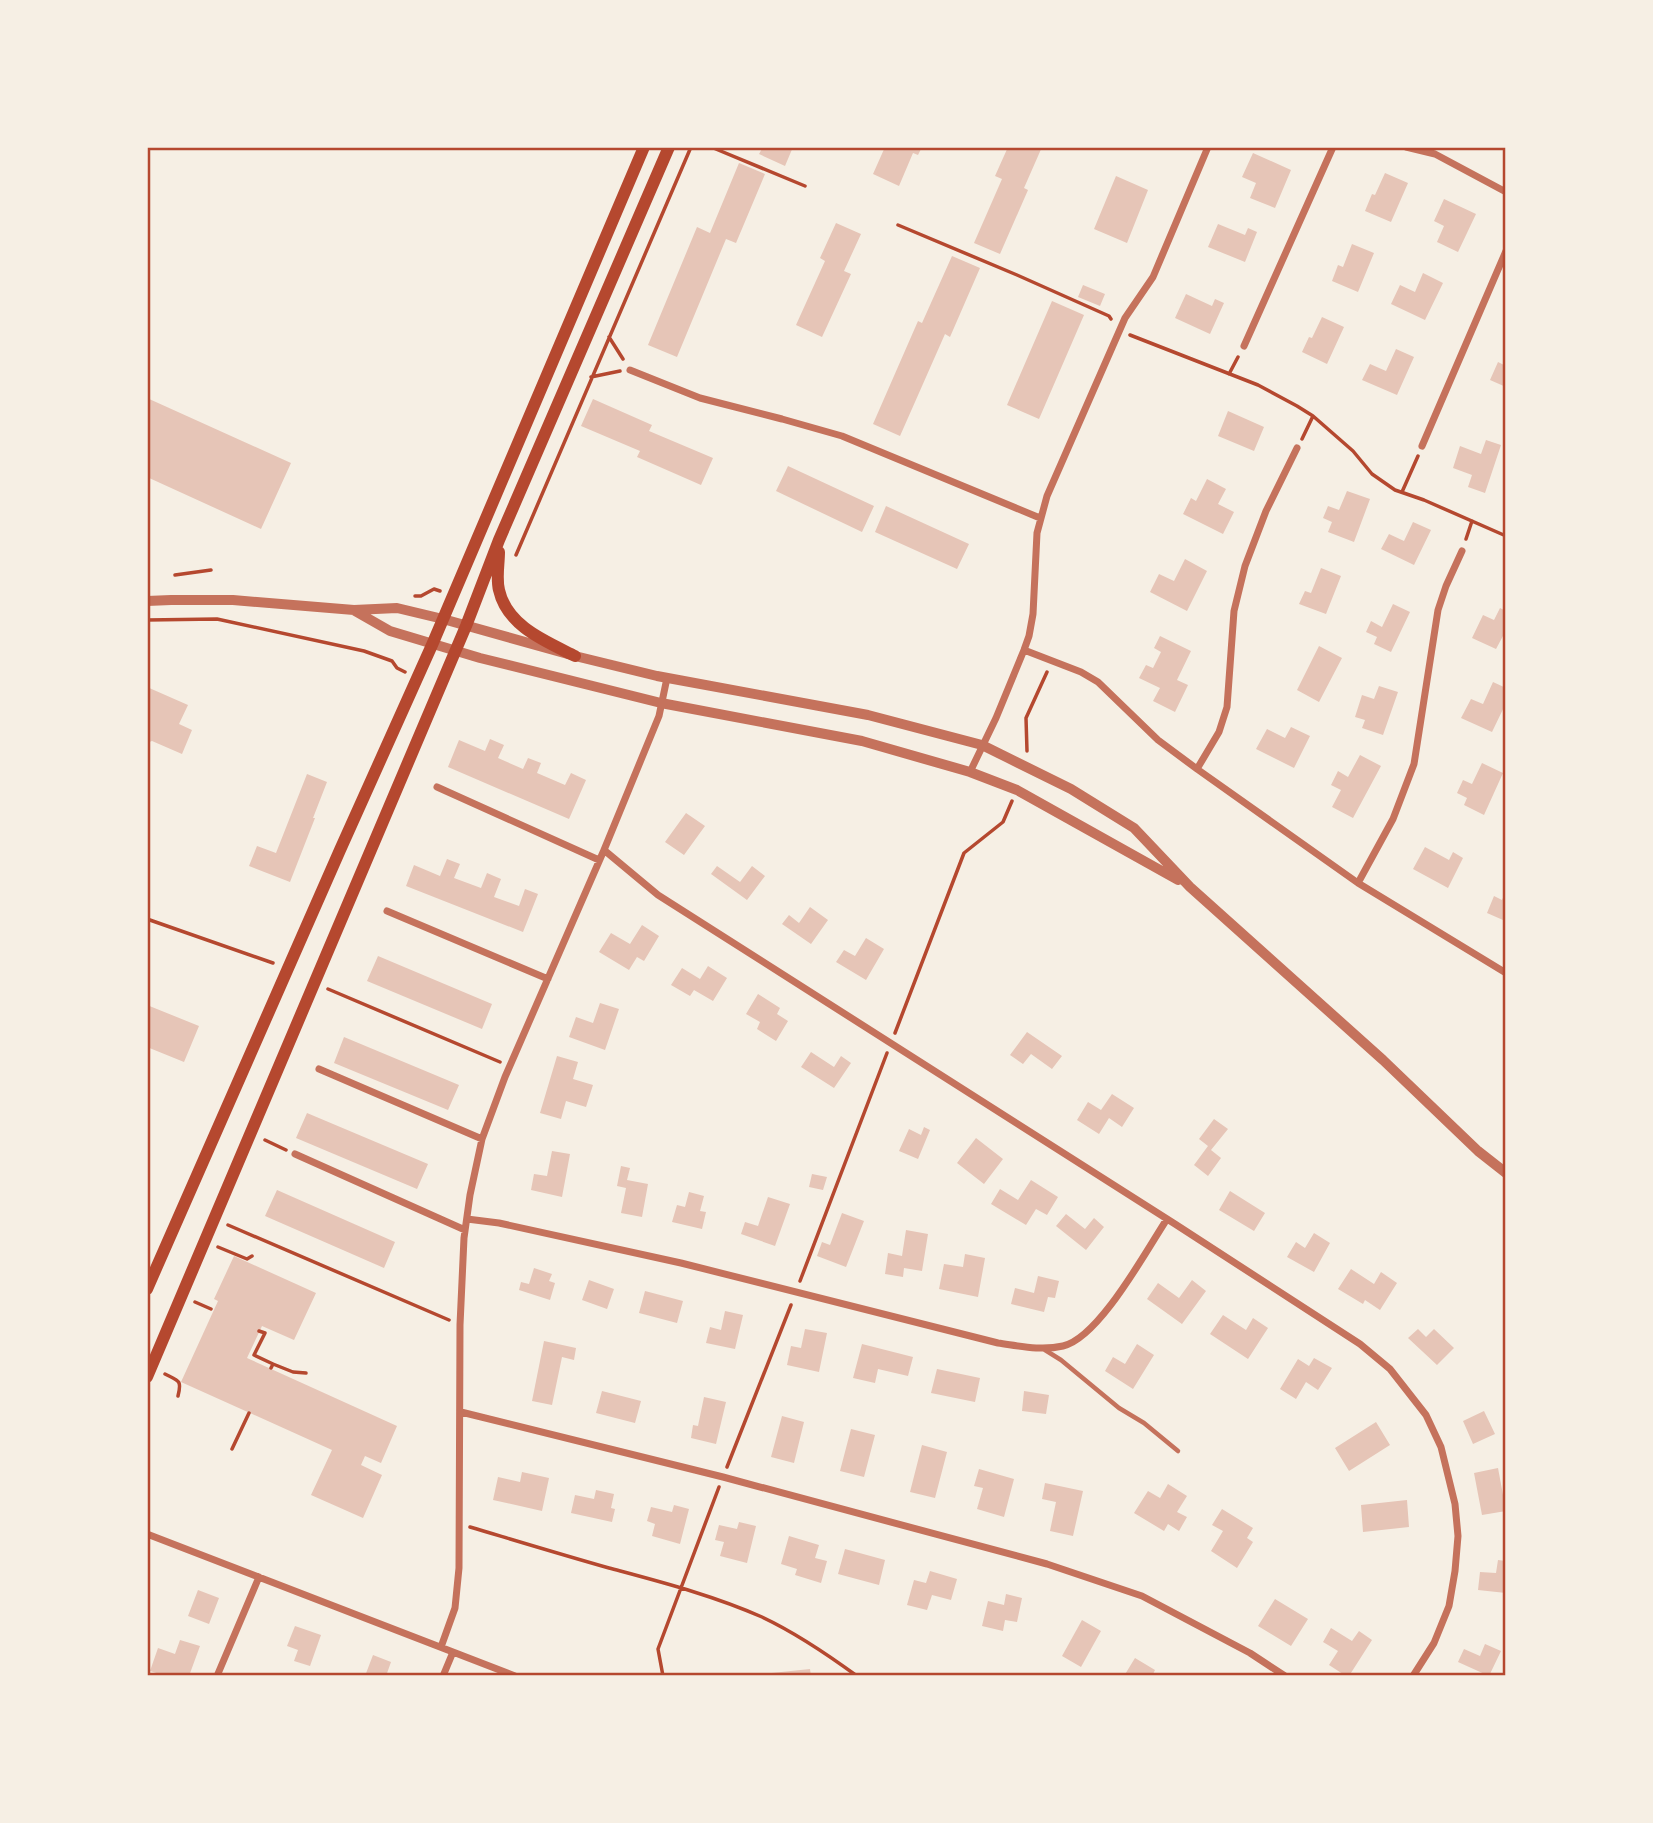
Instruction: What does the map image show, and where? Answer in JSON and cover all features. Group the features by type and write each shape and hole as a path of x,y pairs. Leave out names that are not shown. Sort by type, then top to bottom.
{"main road":[{"path":"147,1289 432,645 644,147"},
{"path":"147,1377 466,626 499,540 669,147"},
{"path":"499,540 498,587 503,605 514,618 536,635 575,656"}],"street":[{"path":"970,772 1024,650 1032,614 1035,550 1040,517 1047,496 1125,318 1153,277 1208,147"},
{"path":"1244,346 1333,147"},
{"path":"1406,147 1436,151 1506,192"},
{"path":"1422,446 1506,251"},
{"path":"630,370 700,398 842,436 1040,517"},
{"path":"1197,769 1219,732 1227,707 1234,611 1245,566 1266,511 1297,448"},
{"path":"1357,883 1393,819 1414,764 1438,610 1462,551"},
{"path":"147,601 233,600 354,610 397,608 667,678 868,715 982,744 1071,789 1133,828 1190,887 1383,1060 1478,1151 1506,1173"},
{"path":"354,610 390,631 432,645 662,703 862,741 970,772 1017,790 1190,887"},
{"path":"1024,650 1082,672 1098,682 1158,740 1197,769 1357,883 1506,973"},
{"path":"441,1647 455,1608 459,1568 460,1325 465,1230 482,1139 510,1066 659,716 667,678"},
{"path":"437,787 599,860"},
{"path":"604,850 657,895 1167,1219 1360,1344 1390,1369 1426,1415 1441,1447 1455,1504 1458,1536 1449,1606 1434,1643 1413,1676"},
{"path":"387,911 548,979"},
{"path":"319,1069 482,1139"},
{"path":"295,1154 465,1230"},
{"path":"467,1219 499,1223 642,1254 999,1343 1044,1349 1066,1346 1088,1331 1107,1312 1167,1219"},
{"path":"461,1412 723,1477 1047,1563 1142,1596 1250,1653 1285,1676"},
{"path":"147,1534 515,1676"},
{"path":"218,1676 259,1577"},
{"path":"443,1676 453,1652"}],"lane":[{"path":"1044,1349 1178,1451"}],"path":[{"path":"514,566 516,554 691,147"},
{"path":"711,147 805,186"},
{"path":"898,225 1109,316 1120,330 1258,385 1313,416 1353,451 1372,474 1395,490 1506,536"},
{"path":"592,377 630,370 609,337"},
{"path":"1229,374 1244,346"},
{"path":"1297,448 1313,416"},
{"path":"1402,492 1422,446"},
{"path":"1462,551 1472,521"},
{"path":"175,575 211,570"},
{"path":"147,620 217,619 382,657"},
{"path":"1027,766 1026,718 1052,661"},
{"path":"663,1676 657,1649 964,853 1003,822 1017,790"},
{"path":"147,919 289,968"},
{"path":"328,989 510,1066"},
{"path":"263,1139 295,1154"},
{"path":"228,1225 460,1325"},
{"path":"218,1247 247,1259 252,1256"},
{"path":"195,1302 211,1309"},
{"path":"259,1331 264,1334 254,1355 272,1366 306,1373"},
{"path":"165,1374 179,1381 181,1385 178,1396"},
{"path":"232,1449 250,1413"},
{"path":"458,1524 722,1600 800,1637 858,1676"}],"building":[{"path":"763,147 793,147 785,166 759,154"},
{"path":"885,147 922,147 918,155 913,153 899,186 873,174"},
{"path":"1008,147 1042,147 1024,188 1028,190 1000,254 974,243 1002,179 995,176"},
{"path":"1253,153 1291,170 1275,208 1250,198 1256,183 1242,177"},
{"path":"739,163 765,174 736,243 726,239 677,357 648,345 697,227 710,233"},
{"path":"1385,173 1408,183 1391,222 1365,211"},
{"path":"1116,176 1148,190 1127,243 1094,229"},
{"path":"1444,199 1476,214 1458,252 1437,242 1444,226 1434,221"},
{"path":"836,223 861,234 844,271 851,274 822,337 796,325 825,261 820,258"},
{"path":"1218,224 1245,235 1248,228 1257,232 1245,262 1208,247"},
{"path":"1352,244 1374,253 1358,292 1332,281 1338,265 1343,267"},
{"path":"952,256 980,268 950,337 945,334 900,436 873,424 918,321 922,323"},
{"path":"1423,273 1443,283 1425,320 1391,304 1400,285 1415,292"},
{"path":"1083,285 1105,294 1100,306 1078,297"},
{"path":"1186,294 1212,306 1215,299 1224,303 1210,334 1175,318"},
{"path":"1052,301 1084,315 1039,419 1007,405"},
{"path":"1322,317 1344,327 1327,364 1302,352"},
{"path":"1396,349 1414,357 1397,395 1362,380 1370,364 1386,371"},
{"path":"1498,362 1506,366 1506,387 1490,380"},
{"path":"147,398 291,463 261,529 147,477"},
{"path":"593,399 652,425 649,431 713,458 701,485 637,457 640,451 581,426"},
{"path":"1228,411 1264,427 1254,451 1218,436"},
{"path":"1486,440 1501,445 1485,493 1468,487 1472,475 1453,468 1460,446 1481,454"},
{"path":"788,466 874,506 862,532 776,491"},
{"path":"1207,479 1226,489 1218,504 1234,512 1223,534 1183,514 1191,498 1196,501"},
{"path":"1347,491 1370,499 1354,542 1328,532 1332,522 1323,518 1328,506 1339,510"},
{"path":"886,506 969,544 957,569 875,532"},
{"path":"1413,522 1431,530 1414,565 1381,549 1389,534 1404,541"},
{"path":"1185,559 1207,571 1187,611 1150,592 1159,574 1174,581"},
{"path":"1321,568 1341,576 1326,614 1299,604 1305,591 1311,593"},
{"path":"1393,604 1410,612 1391,652 1374,644 1377,637 1366,632 1371,621 1382,627"},
{"path":"1500,608 1506,611 1506,637 1503,636 1496,649 1472,638 1483,615 1494,620"},
{"path":"1160,636 1191,651 1177,680 1188,685 1175,712 1153,701 1160,688 1139,678 1146,665 1153,668 1161,652 1154,648"},
{"path":"1319,646 1342,658 1319,702 1297,690"},
{"path":"1493,682 1506,688 1506,703 1492,732 1461,718 1471,699 1483,704"},
{"path":"1379,686 1398,692 1383,735 1362,728 1365,720 1355,717 1362,695 1374,699"},
{"path":"147,687 188,705 179,724 192,730 182,754 152,741 147,743"},
{"path":"1291,727 1310,736 1294,768 1256,749 1267,729 1285,738"},
{"path":"490,739 504,745 498,758 523,769 528,758 541,763 537,773 565,785 571,773 586,780 569,819 448,767 459,740 485,751"},
{"path":"1360,755 1381,766 1353,818 1332,807 1341,790 1331,785 1338,771 1348,777"},
{"path":"1482,763 1503,773 1484,815 1464,805 1467,798 1457,793 1463,780 1472,784"},
{"path":"307,774 327,782 290,882 249,866 257,846 276,853"},
{"path":"686,813 705,826 684,855 665,842"},
{"path":"1425,847 1449,860 1453,852 1463,858 1448,888 1413,869"},
{"path":"447,859 460,864 454,878 481,888 487,873 501,879 494,897 519,906 525,889 538,894 523,932 406,886 414,865 440,876"},
{"path":"717,866 740,882 752,866 765,876 747,900 711,874"},
{"path":"1506,891 1506,915 1503,920 1487,913 1494,896 1502,900"},
{"path":"810,907 828,920 811,944 782,924 789,915 799,923"},
{"path":"642,925 659,936 644,961 637,957 629,970 599,952 611,933 630,944"},
{"path":"866,938 884,949 866,980 836,962 844,950 855,956"},
{"path":"378,956 492,1004 482,1029 367,981"},
{"path":"708,966 727,978 713,1001 694,990 690,996 671,985 682,968 700,979"},
{"path":"758,994 780,1008 777,1014 788,1021 776,1041 757,1029 760,1022 746,1014"},
{"path":"600,1003 619,1009 605,1050 569,1037 576,1017 593,1023"},
{"path":"147,1005 199,1026 184,1062 147,1047"},
{"path":"1027,1032 1062,1056 1052,1069 1031,1054 1023,1064 1010,1055"},
{"path":"344,1037 459,1085 448,1110 334,1063"},
{"path":"811,1052 834,1067 841,1056 851,1063 834,1088 801,1067"},
{"path":"557,1056 578,1062 573,1079 593,1085 586,1107 566,1101 561,1119 540,1113"},
{"path":"1112,1094 1134,1108 1122,1127 1109,1118 1099,1134 1077,1120 1088,1102 1101,1110"},
{"path":"307,1113 428,1164 417,1189 296,1138"},
{"path":"1214,1119 1228,1129 1211,1150 1221,1158 1208,1176 1194,1165 1208,1146 1199,1139"},
{"path":"924,1127 930,1130 918,1159 899,1151 909,1129 921,1135"},
{"path":"976,1138 1003,1159 984,1184 957,1163"},
{"path":"552,1151 570,1154 562,1197 531,1190 534,1174 547,1176"},
{"path":"621,1166 630,1168 627,1180 648,1184 642,1217 621,1213 626,1188 617,1186"},
{"path":"812,1174 827,1177 823,1190 809,1187"},
{"path":"1031,1180 1058,1197 1047,1215 1036,1209 1026,1225 991,1204 1000,1189 1018,1200"},
{"path":"277,1190 395,1242 384,1268 265,1216"},
{"path":"1230,1191 1265,1213 1254,1231 1219,1210"},
{"path":"689,1192 704,1196 700,1211 706,1212 702,1229 672,1222 677,1205 685,1207"},
{"path":"768,1197 790,1204 775,1246 741,1234 745,1222 758,1226"},
{"path":"842,1213 864,1221 846,1267 817,1256 822,1242 830,1245"},
{"path":"1066,1214 1085,1229 1094,1218 1104,1227 1086,1250 1056,1226"},
{"path":"906,1230 928,1234 922,1271 904,1268 903,1277 885,1274 888,1253 902,1256"},
{"path":"1314,1233 1330,1243 1314,1272 1287,1257 1296,1242 1305,1248"},
{"path":"965,1254 985,1258 978,1297 939,1289 944,1264 963,1267"},
{"path":"234,1256 316,1293 294,1340 262,1326 247,1358 397,1426 381,1463 365,1456 361,1465 382,1475 363,1518 311,1495 332,1450 181,1382 218,1301 214,1299"},
{"path":"534,1268 552,1274 549,1281 555,1283 550,1300 519,1290 521,1282 529,1284"},
{"path":"1351,1269 1374,1284 1381,1272 1397,1283 1380,1310 1365,1300 1363,1304 1338,1289"},
{"path":"1038,1276 1059,1281 1055,1298 1048,1297 1044,1312 1011,1304 1015,1288 1034,1293"},
{"path":"589,1280 614,1289 607,1309 582,1300"},
{"path":"1192,1280 1206,1291 1182,1324 1147,1299 1158,1283 1179,1298"},
{"path":"645,1291 683,1301 677,1323 639,1313"},
{"path":"725,1311 743,1315 735,1349 706,1343 710,1327 721,1330"},
{"path":"1223,1315 1246,1330 1253,1318 1268,1328 1248,1359 1210,1334"},
{"path":"805,1329 827,1333 819,1372 787,1365 791,1346 801,1348"},
{"path":"1418,1329 1426,1337 1434,1329 1454,1348 1437,1365 1408,1338"},
{"path":"544,1341 576,1348 574,1360 562,1357 552,1405 532,1401"},
{"path":"862,1344 913,1357 908,1376 878,1369 875,1383 853,1378"},
{"path":"1137,1344 1154,1355 1133,1389 1105,1371 1113,1357 1125,1364"},
{"path":"1314,1358 1332,1368 1318,1390 1306,1382 1296,1399 1280,1389 1298,1359 1309,1366"},
{"path":"937,1369 980,1378 975,1402 931,1393"},
{"path":"602,1391 641,1401 635,1423 596,1413"},
{"path":"1024,1391 1049,1395 1046,1414 1022,1411"},
{"path":"704,1397 726,1402 716,1444 691,1438 693,1425 698,1426"},
{"path":"1484,1411 1495,1434 1473,1444 1463,1421"},
{"path":"782,1416 804,1422 794,1463 771,1457"},
{"path":"1376,1422 1390,1445 1349,1471 1335,1448"},
{"path":"851,1429 875,1435 864,1477 840,1471"},
{"path":"922,1445 947,1452 935,1498 910,1492"},
{"path":"1498,1468 1506,1511 1482,1515 1474,1473"},
{"path":"979,1469 1014,1479 1004,1517 977,1509 983,1488 974,1486"},
{"path":"522,1472 549,1478 542,1511 493,1500 498,1477 520,1482"},
{"path":"1045,1483 1083,1491 1073,1536 1050,1531 1056,1502 1042,1499"},
{"path":"1168,1484 1187,1496 1177,1512 1187,1517 1179,1531 1168,1524 1164,1531 1134,1513 1148,1491 1160,1498"},
{"path":"596,1490 614,1494 612,1522 571,1513 575,1495 594,1499"},
{"path":"1407,1500 1409,1527 1363,1532 1361,1505"},
{"path":"674,1505 689,1509 680,1544 652,1536 655,1524 647,1521 651,1507 672,1512"},
{"path":"1222,1509 1253,1528 1247,1538 1253,1542 1237,1568 1211,1551 1223,1531 1212,1525"},
{"path":"739,1522 756,1526 747,1563 720,1556 724,1542 715,1540 719,1525 737,1529"},
{"path":"789,1536 819,1545 815,1558 827,1561 821,1583 795,1575 797,1569 781,1564"},
{"path":"845,1549 885,1560 879,1585 838,1574"},
{"path":"1498,1560 1506,1561 1506,1593 1478,1590 1480,1572 1496,1573"},
{"path":"930,1571 957,1579 951,1600 932,1595 927,1610 907,1605 914,1580 926,1583"},
{"path":"198,1590 219,1598 209,1624 188,1616"},
{"path":"1006,1594 1022,1598 1017,1622 1005,1620 1003,1631 982,1626 988,1601 1004,1605"},
{"path":"1275,1599 1308,1619 1291,1646 1258,1626"},
{"path":"1082,1620 1101,1631 1081,1667 1062,1656"},
{"path":"295,1626 321,1635 310,1666 294,1661 298,1650 287,1646"},
{"path":"1331,1628 1352,1641 1359,1631 1372,1640 1349,1676 1329,1665 1338,1651 1323,1642"},
{"path":"180,1640 200,1646 189,1676 166,1676 150,1671 158,1648 175,1654"},
{"path":"1485,1644 1501,1651 1489,1676 1458,1662 1464,1649 1480,1656"},
{"path":"373,1655 391,1662 386,1676 365,1676"},
{"path":"1135,1658 1155,1670 1152,1676 1124,1676"},
{"path":"810,1669 811,1676 762,1676 762,1674"}]}
